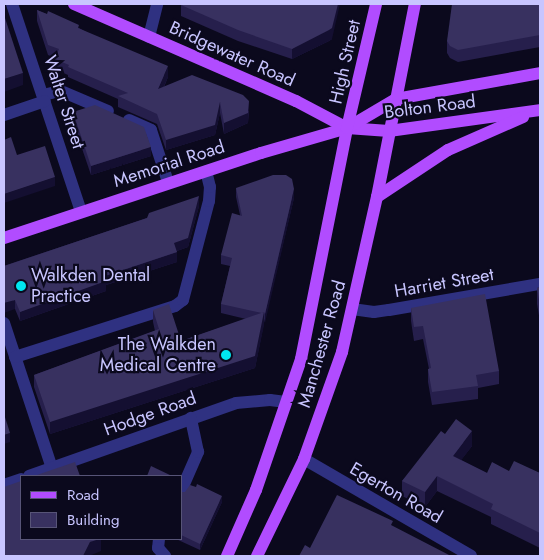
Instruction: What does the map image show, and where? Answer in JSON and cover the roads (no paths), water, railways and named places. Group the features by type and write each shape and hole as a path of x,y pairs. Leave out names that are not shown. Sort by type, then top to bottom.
{"main road":[{"name":"Bridgewater Road","path":"74,4 296,101 347,128"},
{"name":"High Street","path":"347,128 376,4"},
{"path":"389,131 415,4"},
{"name":"Bolton Road","path":"347,128 396,99 540,73"},
{"name":"Bolton Road","path":"347,128 389,131 540,110"},
{"path":"376,197 448,150 540,110"},
{"name":"Memorial Road","path":"4,238 168,182 347,128"},
{"name":"Manchester Road","path":"227,556 256,490 286,402 308,329 347,128"},
{"name":"Manchester Road","path":"257,556 304,459 339,361 352,309 389,131"}],"street":[{"name":"Walter Street","path":"12,4 81,212"},
{"path":"149,37 157,4"},
{"path":"4,115 61,91 151,130 168,182"},
{"path":"15,357 175,306 183,300 210,201 210,187 206,171"},
{"name":"Harriet Street","path":"352,309 374,312 540,284"},
{"path":"4,323 52,468"},
{"name":"Hodge Road","path":"32,475 236,403 270,400 286,402"},
{"path":"182,489 198,452 191,418"},
{"name":"Egerton Road","path":"304,459 471,556"},
{"path":"4,485 20,479"},
{"path":"159,540 158,548 165,556"}],"place":[{"name":"Walkden Dental Practice","path":"21,286"},
{"name":"The Walkden Medical Centre","path":"226,355"}]}
